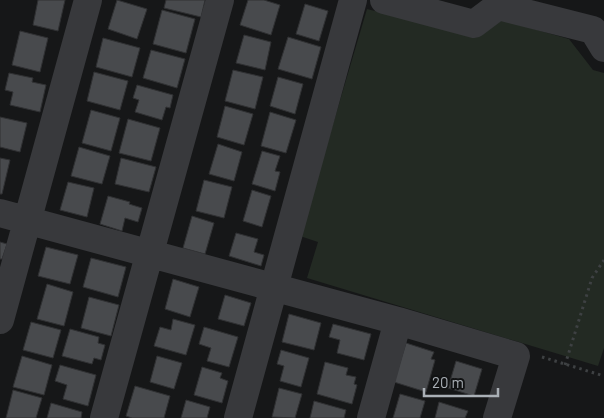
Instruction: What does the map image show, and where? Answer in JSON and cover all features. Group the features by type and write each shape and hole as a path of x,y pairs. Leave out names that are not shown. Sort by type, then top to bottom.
{"street":[{"path":"0,320 88,0"},
{"path":"104,418 220,0"},
{"path":"238,418 353,0"},
{"path":"384,0 474,24 498,6 593,30 604,48"},
{"path":"0,213 28,219 149,254 398,321 516,356 497,418"},
{"path":"371,418 398,321"}],"path":[{"path":"604,260 592,278 565,364 604,376"}],"shaded area":[{"path":"367,9 477,37 502,20 569,39 593,70 604,73 604,348 598,366 307,278 318,242 300,236"}],"building":[{"path":"38,0 65,0 58,31 33,25"},
{"path":"117,0 147,9 137,39 108,29"},
{"path":"166,0 205,0 201,17 164,8"},
{"path":"248,0 264,0 280,5 271,35 240,25"},
{"path":"305,4 328,11 319,41 296,34"},
{"path":"162,10 195,19 186,53 153,44"},
{"path":"20,31 48,38 40,72 12,65"},
{"path":"244,35 271,42 265,70 236,63"},
{"path":"288,37 321,47 312,79 278,69"},
{"path":"103,38 140,48 132,77 96,67"},
{"path":"151,50 185,59 177,88 143,78"},
{"path":"233,70 263,77 255,109 225,101"},
{"path":"94,72 128,81 120,110 87,101"},
{"path":"9,73 33,78 32,82 46,85 40,112 10,105 13,92 5,90"},
{"path":"278,77 303,84 295,114 270,106"},
{"path":"137,85 173,95 170,108 166,107 162,120 135,112 139,100 133,98"},
{"path":"225,106 253,114 244,145 217,137"},
{"path":"91,110 120,118 111,151 82,143"},
{"path":"270,112 296,120 286,153 261,146"},
{"path":"0,117 27,123 20,152 0,147"},
{"path":"128,119 160,128 151,161 119,153"},
{"path":"218,144 242,152 234,181 209,174"},
{"path":"79,147 110,156 102,184 71,176"},
{"path":"262,151 280,156 275,171 280,172 275,191 252,184"},
{"path":"0,158 10,160 2,194 0,194"},
{"path":"121,158 156,167 149,192 115,184"},
{"path":"204,180 232,187 224,218 196,211"},
{"path":"68,182 94,188 87,217 60,210"},
{"path":"252,190 271,196 262,227 243,221"},
{"path":"108,196 130,202 129,204 142,208 138,222 125,218 122,231 100,224"},
{"path":"192,216 214,223 205,254 183,248"},
{"path":"236,233 258,239 254,252 264,255 261,266 229,256"},
{"path":"0,242 7,244 2,259 0,259"},
{"path":"46,247 78,255 70,284 38,276"},
{"path":"91,258 126,267 118,297 83,287"},
{"path":"173,279 199,287 190,317 165,309"},
{"path":"47,284 73,292 64,326 37,319"},
{"path":"225,295 251,303 244,326 218,319"},
{"path":"89,297 119,305 111,336 81,328"},
{"path":"289,314 321,323 314,350 282,342"},
{"path":"173,319 195,325 186,355 154,346 160,327 171,330"},
{"path":"31,322 61,330 53,358 23,350"},
{"path":"333,324 371,334 364,360 337,353 340,340 329,337"},
{"path":"204,327 238,337 229,367 207,361 211,348 199,344"},
{"path":"70,329 99,337 98,343 105,345 101,360 94,358 92,364 62,356"},
{"path":"406,343 434,352 431,359 435,360 426,392 394,382"},
{"path":"281,350 309,358 301,387 280,381 284,366 277,364"},
{"path":"22,356 52,365 44,395 13,387"},
{"path":"157,356 182,363 174,389 150,382"},
{"path":"456,361 482,369 474,396 448,388"},
{"path":"325,362 348,368 346,375 356,377 354,384 357,385 352,404 317,394"},
{"path":"60,365 96,375 88,406 63,399 67,385 55,381"},
{"path":"202,367 222,373 220,378 228,381 222,403 194,395"},
{"path":"135,386 170,396 164,418 132,418 126,416"},
{"path":"279,388 302,394 295,418 272,417"},
{"path":"13,390 42,398 36,418 6,418"},
{"path":"400,394 425,401 420,418 393,418"},
{"path":"186,400 210,407 207,418 181,418"},
{"path":"314,401 346,410 344,418 310,418"},
{"path":"439,402 468,411 465,418 435,418"},
{"path":"51,403 82,412 81,418 47,418"}]}
